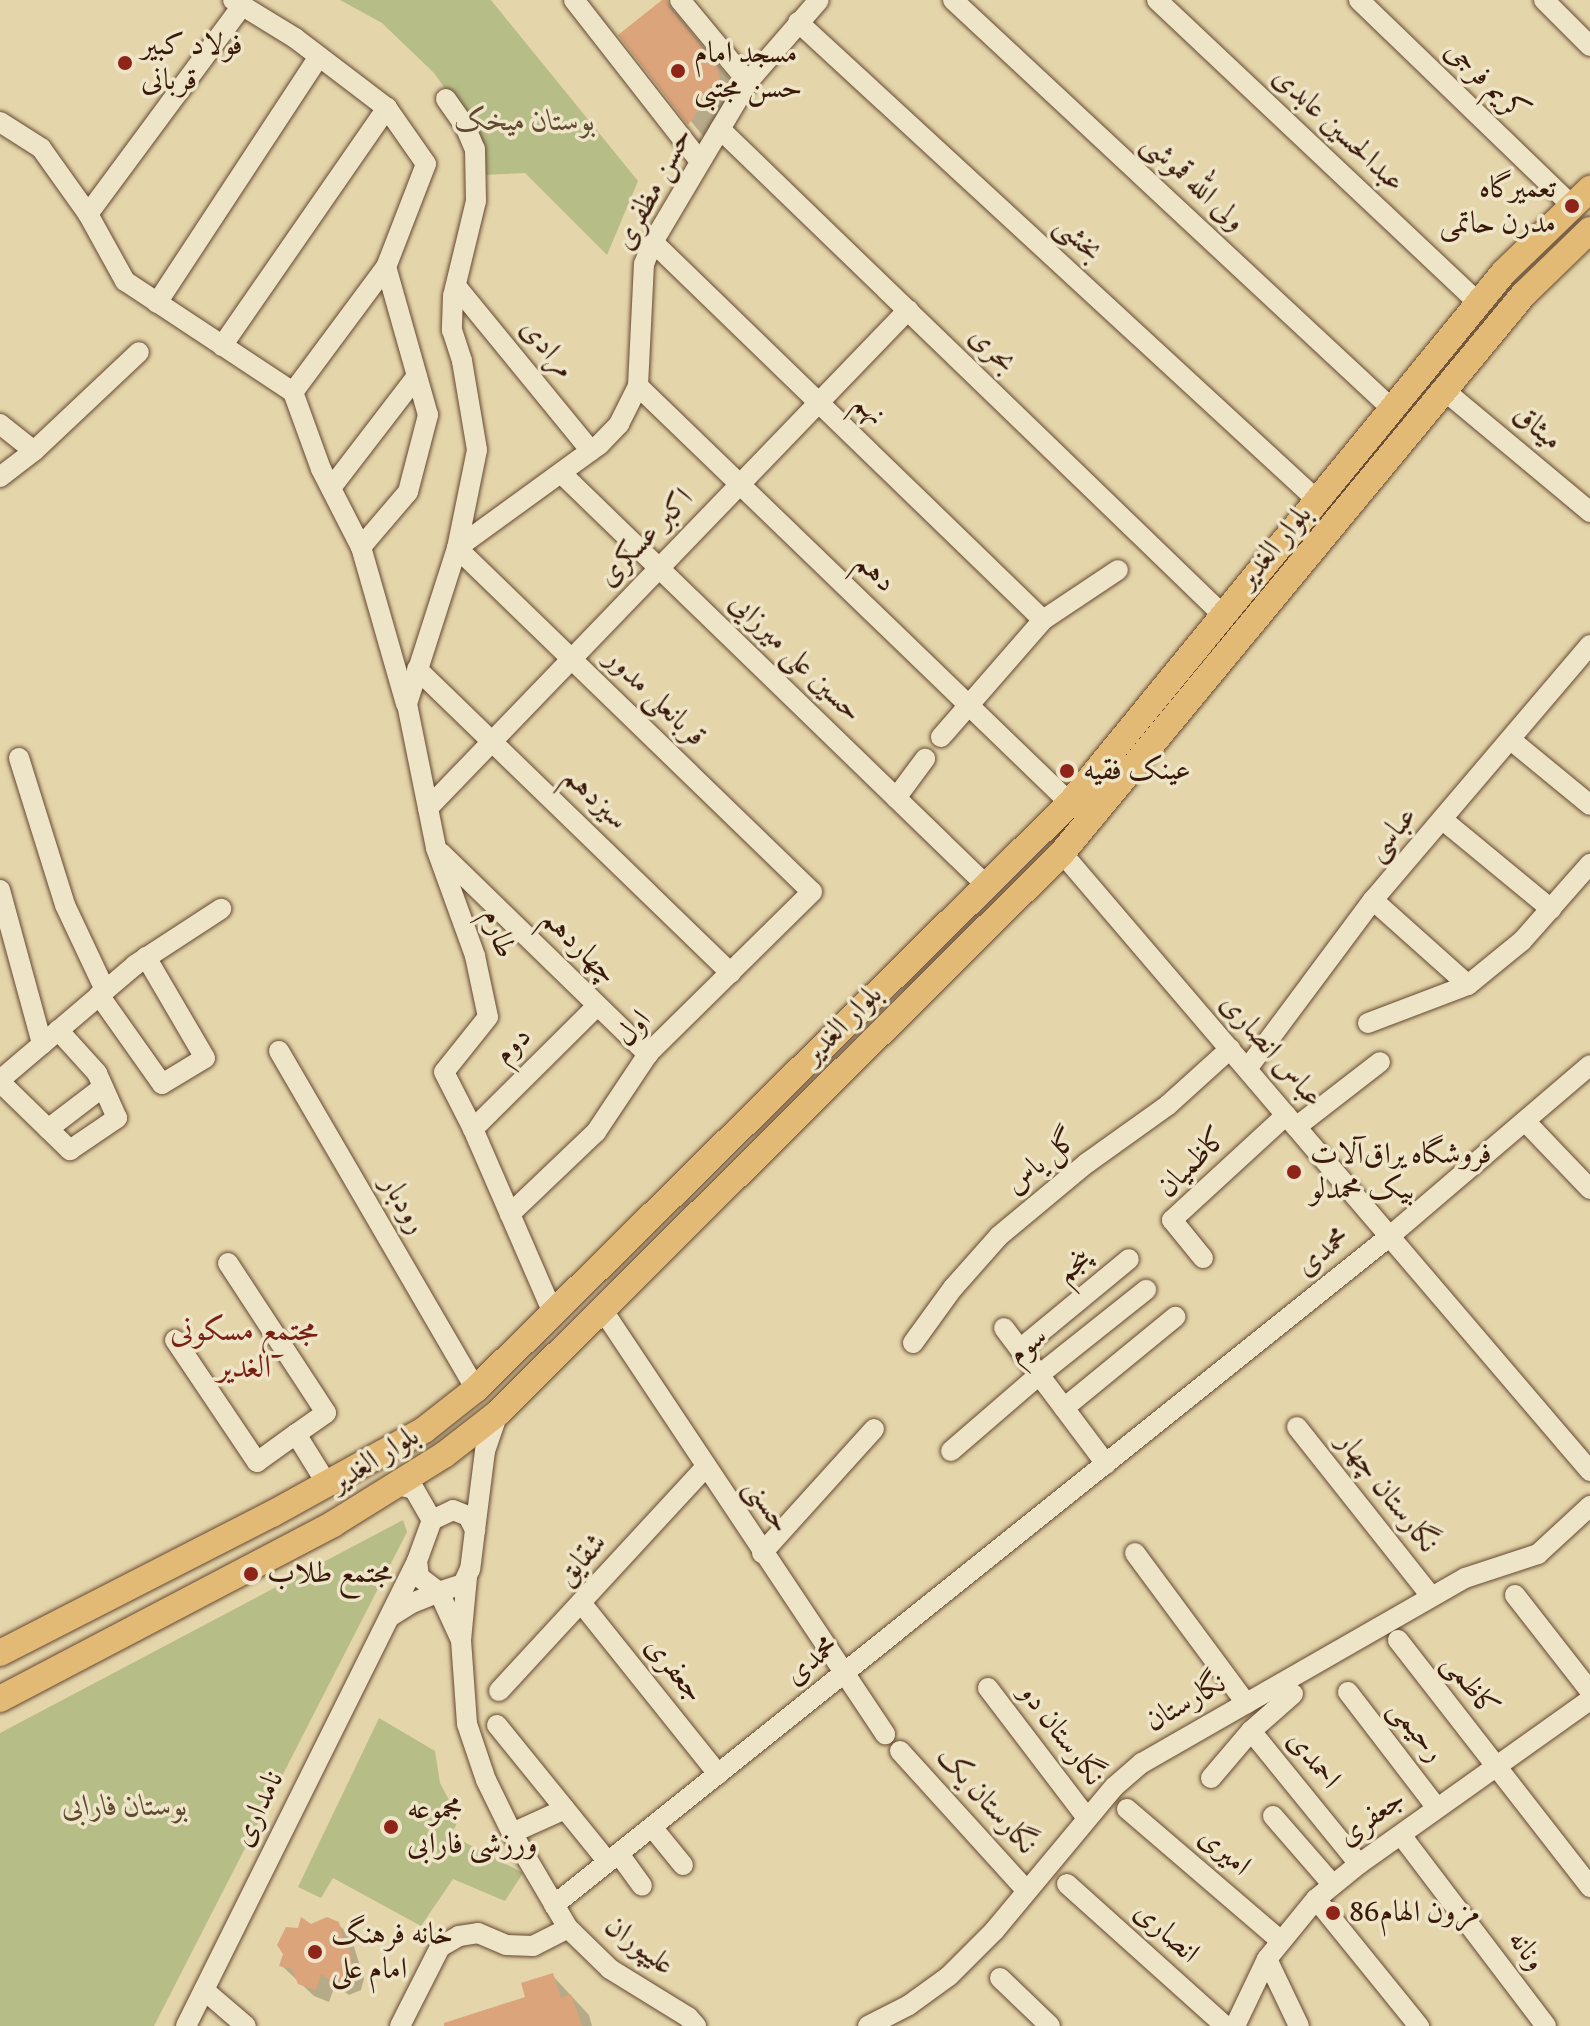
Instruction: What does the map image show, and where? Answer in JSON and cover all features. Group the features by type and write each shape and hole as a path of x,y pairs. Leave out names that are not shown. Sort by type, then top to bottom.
{"main road":[{"name":"بلوار الغدیر","path":"0,1653 327,1484 424,1430 476,1389 1070,803 1504,272 1581,198"},
{"name":"بلوار الغدیر","path":"0,1699 333,1524 454,1448 499,1412 1062,853 1524,294 1590,230"}],"street":[{"path":"574,0 700,161"},
{"path":"680,0 748,82"},
{"name":"حسن مظفری","path":"457,548 591,451 619,424 638,386 644,264 653,242 748,82 819,0"},
{"name":"ولی الله قموشی","path":"953,0 1392,409"},
{"name":"عبدالحسین عابدی","path":"1157,0 1479,303"},
{"name":"کریم فرجی","path":"1359,0 1581,198"},
{"path":"1544,0 1590,46"},
{"path":"88,214 237,3 319,56 387,108 426,164 386,267 293,392"},
{"name":"بخشی","path":"798,22 1317,500"},
{"path":"157,303 319,56"},
{"name":"طارم","path":"446,99 475,149 476,175 470,235 456,286 452,330 462,361 477,450 457,548 407,704 436,848 475,956 488,1017 444,1072 473,1129 553,1313"},
{"path":"222,346 387,108"},
{"path":"0,122 41,148 88,214 125,281 293,392 331,488 361,547 407,704"},
{"name":"بحری","path":"720,129 1223,615"},
{"name":"نهم","path":"653,242 1043,620"},
{"path":"361,547 408,492 428,415 386,267"},
{"name":"مرادی","path":"456,286 591,451"},
{"name":"اکبر عسکری","path":"428,808 908,310"},
{"path":"0,477 34,451 139,352"},
{"path":"331,488 417,376"},
{"name":"دهم","path":"638,386 1070,803"},
{"name":"میثاق","path":"1445,391 1590,512"},
{"path":"0,424 34,451"},
{"name":"حسین علی میرزایی","path":"561,473 988,887"},
{"name":"قربانعلی مدور","path":"457,548 812,892"},
{"path":"941,737 1043,620 1118,570"},
{"name":"عباسی","path":"1247,1069 1373,900 1587,654"},
{"name":"سیزدهم","path":"417,669 731,973"},
{"path":"1511,740 1590,805"},
{"path":"19,758 65,905 102,992 162,1084 205,1058 146,957"},
{"path":"896,798 925,759"},
{"path":"1443,820 1551,909"},
{"name":"چهاردهم","path":"436,848 596,1007 648,1054"},
{"name":"عباس انصاری","path":"1062,853 1590,1471"},
{"path":"1368,1023 1468,985 1522,941 1590,864"},
{"path":"0,890 42,1044"},
{"name":"اول","path":"510,1214 596,1132 648,1054 812,892"},
{"path":"1373,900 1468,985"},
{"path":"58,1030 97,1073 117,1118 70,1150 0,1081 58,1030 102,992 146,957 221,909"},
{"name":"دوم","path":"473,1129 596,1007"},
{"name":"گل یاس","path":"913,1343 953,1288 999,1236 1087,1163 1168,1105 1230,1049"},
{"name":"رودبار","path":"279,1051 476,1389"},
{"path":"1291,1121 1380,1062"},
{"name":"محمدی","path":"554,1905 1390,1236 1590,1065"},
{"path":"48,1129 103,1087"},
{"name":"کاظمیان","path":"1203,1258 1172,1220 1291,1121"},
{"path":"1525,1121 1590,1189"},
{"name":"پنجم","path":"1020,1349 1129,1259"},
{"path":"175,1340 257,1462 326,1413 228,1263"},
{"name":"سوم","path":"951,1451 1039,1375 1146,1290"},
{"name":"حسنی","path":"602,1309 885,1734"},
{"path":"1064,1408 1175,1317"},
{"path":"1004,1328 1106,1464"},
{"path":"461,1640 485,1451 491,1427 499,1412"},
{"name":"نگارستان چهار","path":"1297,1427 1431,1596"},
{"path":"762,1553 874,1429"},
{"path":"296,1434 327,1484"},
{"name":"شقایق","path":"499,1691 706,1467"},
{"path":"398,1485 414,1489 432,1520"},
{"name":"نگارستان","path":"868,2026 898,2020 949,1976 1027,1891 1114,1787 1142,1763 1465,1578 1538,1554 1590,1506"},
{"path":"461,1640 439,1592 419,1577 417,1561 432,1520 453,1510 468,1516 475,1530"},
{"path":"1135,1553 1246,1703"},
{"name":"نامداری","path":"186,2026 417,1561"},
{"path":"388,1619 412,1603 456,1589 467,1577"},
{"path":"1515,1595 1590,1691"},
{"name":"جعفری","path":"582,1604 718,1774"},
{"name":"علیپوران","path":"461,1640 467,1724 486,1780 512,1833 568,1928 610,1969 688,2017 696,2026"},
{"name":"کاظمی","path":"1398,1640 1493,1767"},
{"name":"نگارستان دو","path":"988,1688 1087,1818"},
{"name":"رحیمی","path":"1348,1692 1437,1808"},
{"path":"1211,1778 1251,1731 1293,1694"},
{"name":"جعفری","path":"1235,2026 1267,1959 1316,1899 1359,1864 1590,1700"},
{"path":"497,1725 565,1809 642,1886"},
{"name":"احمدی","path":"1251,1731 1359,1864"},
{"name":"نگارستان یک","path":"900,1751 1027,1891"},
{"path":"1493,1767 1590,1887"},
{"path":"512,1833 565,1809"},
{"name":"امیری","path":"1127,1809 1281,1941"},
{"path":"1273,1816 1333,1885"},
{"path":"652,1827 683,1865"},
{"name":"ونانه","path":"1401,1835 1546,2026"},
{"name":"انصاری","path":"1067,1884 1225,2026"},
{"path":"1316,1899 1419,2026"},
{"path":"400,2026 440,1947 459,1936 478,1933 506,1945 533,1946 568,1928"},
{"path":"1267,1959 1299,2026"},
{"path":"1000,1978 1050,2026"},
{"path":"204,1990 246,2026"}],"green space":[{"name":"بوستان میخک","path":"340,0 491,0 638,181 607,255 525,173 482,175 476,132 434,73 382,23"},
{"name":"بوستان فارابی","path":"403,1520 407,1532 154,2026 0,2026 0,1733"},
{"name":"مجموعه ورزشی فارابی","path":"379,1718 435,1751 440,1783 459,1819 451,1835 523,1873 505,1901 453,1879 421,1926 333,1878 321,1898 298,1887"}],"building":[{"name":"مسجد امام حسن مجتبی","path":"662,0 667,0 670,8 717,65 720,80 688,125 618,35"},
{"name":"خانه فرهنگ امام علی","path":"301,1917 311,1924 327,1917 339,1922 345,1948 350,1949 352,1965 348,1977 334,1983 321,1974 316,1990 298,1984 292,1969 279,1966 283,1954 277,1945 286,1927 298,1928"},
{"path":"553,1973 561,1998 571,1994 582,2026 444,2026 444,2023 525,1997 521,1983"}],"place":[{"name":"فولاد کبیر قربانی","path":"125,63"},
{"name":"مسجد امام حسن مجتبی","path":"678,71"},
{"name":"تعمیرگاه مدرن حاتمی","path":"1572,206"},
{"name":"عینک فقیه","path":"1067,771"},
{"name":"فروشگاه یراق‌آلات بیک محمدلو","path":"1294,1172"},
{"name":"مجتمع طلاب","path":"251,1574"},
{"name":"مجموعه ورزشی فارابی","path":"391,1827"},
{"name":"مزون الهام86","path":"1333,1913"},
{"name":"خانه فرهنگ امام علی","path":"315,1952"}],"district":[{"name":"مجتمع مسکونی الغدیر","path":"244,1352"}]}
